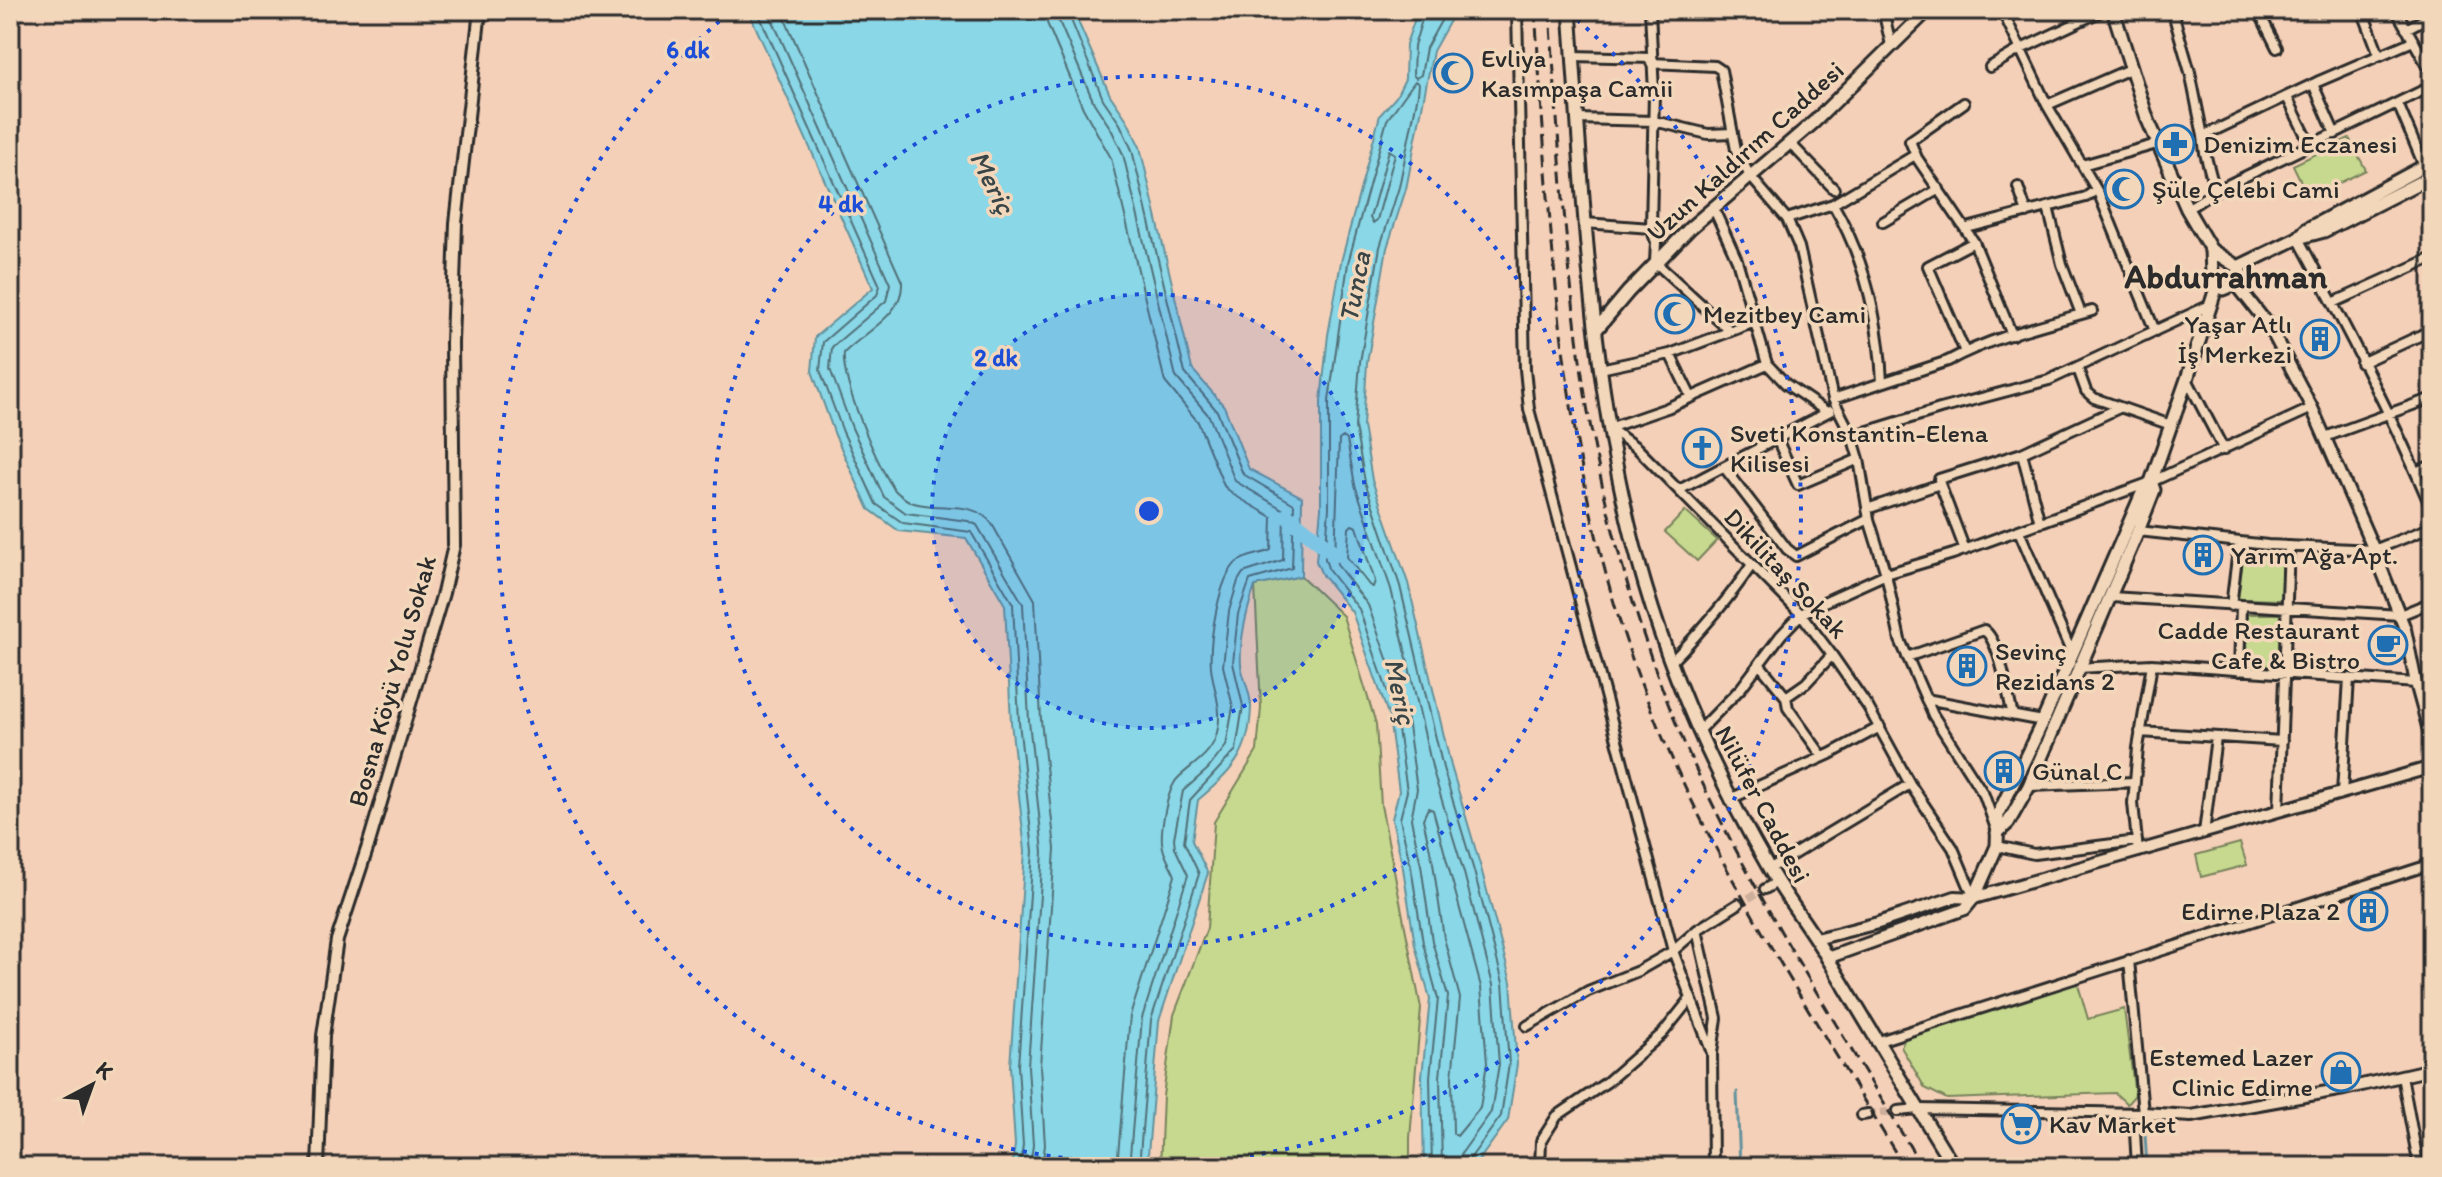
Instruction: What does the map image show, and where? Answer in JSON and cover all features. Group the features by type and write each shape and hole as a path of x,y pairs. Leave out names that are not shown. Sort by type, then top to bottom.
{"main road":[{"path":"1570,10 1585,223 1609,428"},
{"name":"Uzun Kaldırım Caddesi","path":"1596,330 1655,262 1713,207 1790,143 1928,10"},
{"path":"2113,10 2157,144 2187,209 2211,250 2214,279 2224,289 2236,284 2241,274 2235,266 2211,250"},
{"path":"1997,840 1998,815 2043,721 2144,489 2151,482 2187,379 2219,267 2235,266 2298,238 2324,231 2430,173"},
{"name":"Nilüfer Caddesi","path":"1609,428 1623,503 1645,586 1671,662 1730,799 1769,869 1816,939 1954,1167"},
{"path":"1974,898 1997,840 2029,786 2111,597 2154,490 2151,482"}],"street":[{"name":"Bosna Köyü Yolu Sokak","path":"318,1167 323,1036 337,940 439,607 454,545 452,343 456,223 480,10"},
{"path":"1517,10 1525,369 1529,409 1673,951 1712,1053"},
{"path":"1650,10 1654,121 1651,228 1656,242 1655,262 1729,330"},
{"path":"1883,10 1891,45"},
{"path":"2002,10 2047,105 2096,190 2155,331"},
{"path":"1990,67 2104,10"},
{"path":"2172,10 2190,72 2215,191"},
{"path":"2258,10 2277,48"},
{"path":"2362,10 2379,54"},
{"path":"2396,10 2432,74"},
{"path":"2406,29 2432,15"},
{"path":"2203,136 2413,41"},
{"path":"1573,56 1715,66 1721,70 1736,150 1750,176 1787,219 1799,247 1836,403 1859,459 1868,514 1886,574 1900,640 1933,715 1984,795 1997,840 2034,854 2138,847"},
{"path":"2047,105 2132,68"},
{"path":"2313,84 2335,134"},
{"path":"2187,209 2215,191 2432,86"},
{"path":"2287,97 2311,146"},
{"path":"1964,103 1910,141 1915,155 1967,228 2012,335"},
{"path":"2398,104 2430,173"},
{"path":"1577,119 1654,121 1708,134 1733,133"},
{"path":"1790,143 1834,189"},
{"path":"2082,165 2157,144"},
{"path":"1787,219 1833,204 1915,155"},
{"path":"2018,187 2027,213"},
{"path":"1883,222 1939,189"},
{"path":"1967,228 2086,197 2096,190"},
{"path":"1833,204 1852,236 1877,321 1882,382"},
{"path":"1713,207 1737,260 1767,364 1786,384 1827,412"},
{"path":"2048,207 2062,264 2081,314"},
{"path":"1585,223 1651,228"},
{"path":"2298,238 2390,414 2432,510"},
{"path":"1965,352 1928,266 1974,242"},
{"path":"2333,303 2432,258"},
{"path":"2236,284 2269,326 2312,408 2374,550 2400,615 2432,739"},
{"path":"1852,436 2049,380 2208,306"},
{"path":"1679,490 1827,412 1836,403 1882,382 1948,361 2012,335 2092,311"},
{"path":"1600,369 1670,354 1755,322"},
{"path":"2361,363 2432,330"},
{"path":"1670,354 1691,397"},
{"path":"1609,428 1767,364"},
{"path":"2078,369 2086,391 2094,398 2171,425"},
{"path":"2187,379 2224,450"},
{"path":"2325,437 2432,398"},
{"path":"1965,550 1939,479 2022,453 2119,408"},
{"path":"1699,731 1760,665 1781,635 1801,614 1886,574 1965,550 2151,482 2312,408"},
{"name":"Dikilitaş Sokak","path":"1609,428 1637,448 1801,614 1880,727 1910,784 1953,848 1974,898"},
{"path":"1777,439 1798,485 1859,459"},
{"path":"2022,453 2040,523"},
{"path":"2416,472 2432,465"},
{"path":"1724,467 1787,549 1796,556 1868,514 1940,484"},
{"path":"2138,531 2239,542 2374,550 2432,527"},
{"path":"2019,531 2072,654"},
{"path":"2231,606 2239,542"},
{"path":"2279,811 2289,546"},
{"path":"1671,662 1709,624 1751,566"},
{"path":"2111,597 2400,615 2432,602"},
{"path":"2239,671 2241,606"},
{"path":"1907,657 1984,630 1990,634 1996,649 2013,715"},
{"path":"1786,697 1806,683 1832,655"},
{"path":"2078,668 2152,664 2416,683"},
{"path":"2138,847 2133,803 2140,732 2152,664"},
{"path":"1760,665 1786,697 1788,708 1823,757"},
{"path":"2342,793 2349,678"},
{"path":"1926,699 2043,721"},
{"path":"1730,799 1880,727"},
{"path":"2140,732 2282,741"},
{"path":"2204,833 2216,737"},
{"path":"1816,939 1878,923 1955,897 1974,898 2138,847 2204,833 2432,767"},
{"path":"2029,786 2135,782"},
{"path":"1769,869 1910,784"},
{"path":"1876,1042 2432,864"},
{"path":"1765,889 1777,882"},
{"path":"1827,958 1965,909 1974,898"},
{"path":"1527,1026 1588,991 1638,971 1673,951 1697,930 1738,904"},
{"path":"1697,930 1717,1018 1712,1053 1713,1167"},
{"path":"2129,960 2138,1114 2137,1167"},
{"path":"1540,1167 1541,1141 1557,1116 1607,1082 1663,1033 1691,998"},
{"path":"1898,1111 2191,1116 2432,1069"},
{"path":"2402,1076 2419,1167"}],"green space":[{"path":"2349,138 2366,170 2309,198 2293,165"},
{"path":"1685,511 1717,540 1697,561 1665,532"},
{"path":"2244,548 2286,553 2282,600 2238,599"},
{"path":"1301,576 1343,616 1376,724 1381,805 1421,1008 1410,1167 1160,1167 1163,1096 1174,1015 1207,928 1214,822 1257,751 1261,708 1255,586"},
{"path":"2247,614 2280,614 2279,669 2246,665"},
{"path":"2240,843 2247,865 2201,877 2196,855"},
{"path":"2077,981 2088,1019 2124,1009 2135,1095 2127,1104 2115,1093 1947,1099 1925,1088 1901,1047 1907,1034"}],"water":[{"path":"748,10 1073,10 1110,95 1140,147 1192,369 1224,406 1249,469 1302,497 1301,576 1255,586 1242,635 1242,670 1251,702 1247,737 1229,771 1198,800 1192,841 1208,873 1159,1021 1147,1167 1012,1167 1015,1145 1010,1066 1025,851 1011,722 1005,605 966,538 899,531 869,509 835,435 812,371 815,337 873,288"},
{"name":"Tunca","path":"1418,10 1456,10 1433,51 1406,189 1387,248 1367,363 1363,426 1372,480 1408,583 1451,766 1511,982 1517,1064 1508,1120 1474,1167 1424,1167 1422,1076 1430,999 1415,945 1392,819 1399,791 1389,717 1352,612 1322,575 1316,561 1321,508 1321,401 1328,335 1341,262 1380,115 1396,97 1405,79 1406,44"}],"waterway":[{"name":"Meriç","path":"1287,516 1335,554"},
{"path":"1737,1092 1740,1167"},
{"path":"2144,1119 2147,1167"}],"tunnel":[{"path":"1738,904 1765,889"},
{"path":"1868,1114 1898,1111"}],"railway":[{"path":"1535,10 1552,250 1571,408 1603,564 1626,641 1681,779 1715,846 1788,976 1904,1167"},
{"path":"1550,10 1567,242 1583,381 1603,491 1649,653 1690,757 1738,853 1788,944 1922,1167"}],"place":[{"name":"Evliya Kasımpaşa Camii","path":"1453,73"},
{"name":"Denizim Eczanesi","path":"2175,144"},
{"name":"Şüle Çelebi Cami","path":"2124,189"},
{"name":"Mezitbey Cami","path":"1675,314"},
{"name":"Yaşar Atlı İş Merkezi","path":"2320,339"},
{"name":"Sveti Konstantin-Elena Kilisesi","path":"1702,448"},
{"name":"Yarım Ağa Apt.","path":"2203,555"},
{"name":"Cadde Restaurant Cafe & Bistro","path":"2388,645"},
{"name":"Sevinç Rezidans 2","path":"1967,666"},
{"name":"Günal C","path":"2004,771"},
{"name":"Edirne Plaza 2","path":"2368,911"},
{"name":"Estemed Lazer Clinic Edirne","path":"2341,1072"},
{"name":"Kav Market","path":"2021,1124"}],"district":[{"name":"Abdurrahman","path":"2226,276"}]}
